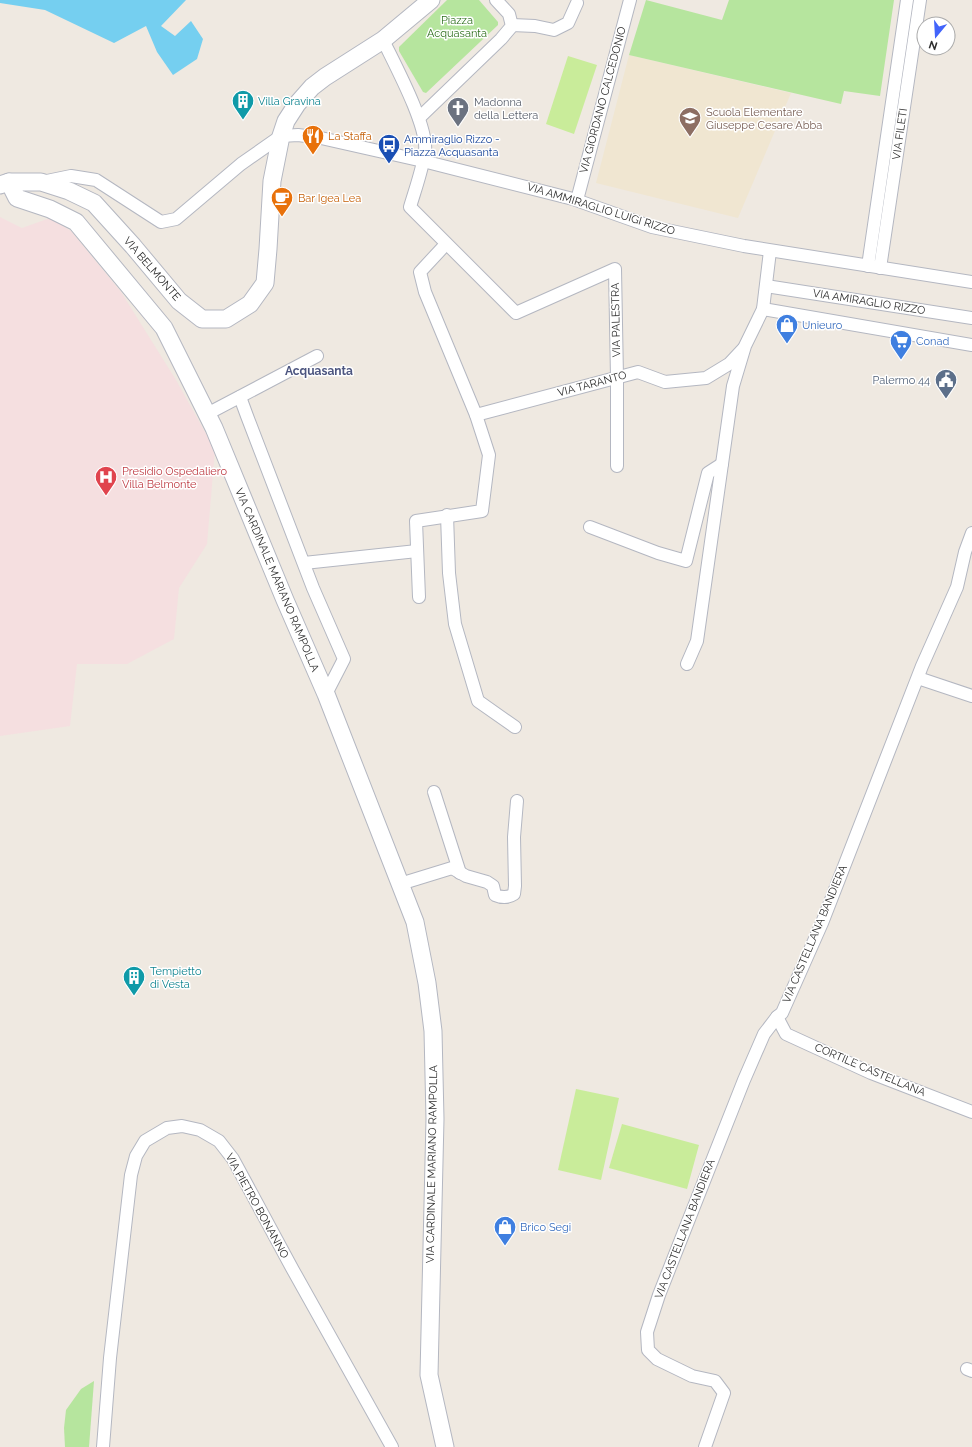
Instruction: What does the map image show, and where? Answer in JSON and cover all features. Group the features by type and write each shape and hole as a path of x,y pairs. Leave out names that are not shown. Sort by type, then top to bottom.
{"street":[{"name":"VIA BELMONTE","path":"4,184 41,182 69,191 94,203 133,246 179,301 202,319 226,319 250,304 265,283 272,181 281,136 286,121 293,109 309,90 325,77 383,40 431,0"},
{"path":"419,118 501,39 512,26 509,14 496,0"},
{"name":"VIA GIORDANO CALCEDONIO","path":"577,200 630,0"},
{"name":"VIA FILETI","path":"868,266 907,0"},
{"name":"VIA FILETI","path":"880,268 920,0"},
{"path":"512,25 535,26 554,30 568,23 578,3"},
{"path":"383,40 419,118 426,140 423,161 410,207 446,244 420,272 425,292 476,416 489,455 482,511 447,515 416,521 419,597"},
{"name":"VIA AMMIRAGLIO LUIGI RIZZO","path":"281,136 293,134 321,138 423,161 577,200 652,227 770,251 972,282"},
{"path":"41,182 71,176 96,180 162,222 176,220 241,164 281,136"},
{"name":"VIA CARDINALE MARIANO RAMPOLLA","path":"4,184 17,198 50,209 76,222 164,328 207,414 326,694 415,922 428,982 433,1031 435,1119 429,1375 445,1447"},
{"name":"VIA PALESTRA","path":"446,244 516,313 615,269 617,466"},
{"path":"687,664 697,641 733,386 745,346 763,310 770,251"},
{"name":"VIA AMIRAGLIO RIZZO","path":"766,286 972,318"},
{"path":"763,310 972,345"},
{"name":"VIA TARANTO","path":"476,416 638,372 665,382 706,378 729,364 745,346"},
{"path":"207,414 317,356"},
{"path":"240,397 304,563 344,659 326,694"},
{"path":"590,527 686,561 708,473 722,464"},
{"path":"447,515 449,573 455,624 478,701 515,727"},
{"name":"VIA CASTELLANA BANDIERA","path":"705,1447 724,1393 715,1381 692,1376 657,1359 648,1350 647,1332 659,1295 744,1080 764,1034 782,1013 822,923 918,678 956,587 965,552 972,533"},
{"path":"304,563 417,551"},
{"path":"918,678 972,696"},
{"path":"434,792 460,873"},
{"path":"400,884 452,868 460,873 487,882 494,886 495,895 499,897 509,897 514,894 514,837 517,801"},
{"name":"CORTILE CASTELLANA","path":"777,1017 786,1034 871,1073 972,1112"},
{"name":"VIA PIETRO BONANNO","path":"103,1447 110,1358 131,1175 136,1156 145,1141 167,1128 182,1126 200,1130 219,1141 233,1159 298,1280 392,1447"}],"shaded area":[{"name":"Scuola Elementare Giuseppe Cesare Abba","path":"629,55 791,93 738,218 596,183"},
{"name":"Presidio Ospedaliero Villa Belmonte","path":"0,217 22,228 50,218 71,231 121,292 176,380 215,450 207,544 179,588 174,639 127,664 77,664 70,726 0,736"}],"green space":[{"name":"Piazza Acquasanta","path":"447,0 479,0 498,22 498,25 426,93 423,92 399,51 399,47"},
{"path":"646,0 722,20 729,0 894,0 880,96 844,91 841,104 629,55"},
{"path":"568,56 597,65 574,134 546,124"},
{"path":"576,1089 619,1098 601,1180 558,1170"},
{"path":"622,1124 699,1145 687,1189 609,1168"},
{"path":"94,1381 89,1447 65,1447 64,1428 66,1410 81,1389"}],"water":[{"path":"0,0 186,0 161,26 175,36 191,21 203,39 197,59 173,75 157,52 146,26 114,43 45,10 0,3"}],"place":[{"name":"Villa Gravina","path":"243,120"},
{"name":"Madonna della Lettera","path":"458,128"},
{"name":"Scuola Elementare Giuseppe Cesare Abba","path":"690,138"},
{"name":"La Staffa","path":"313,156"},
{"name":"Ammiraglio Rizzo - Piazza Acquasanta","path":"389,164"},
{"name":"Bar Igea Lea","path":"282,218"},
{"name":"Unieuro","path":"787,344"},
{"name":"Conad","path":"901,360"},
{"name":"Palermo 44","path":"946,400"},
{"name":"Presidio Ospedaliero Villa Belmonte","path":"106,496"},
{"name":"Tempietto di Vesta","path":"134,996"},
{"name":"Brico Segi","path":"505,1246"}],"district":[{"name":"Acquasanta","path":"319,371"}]}
